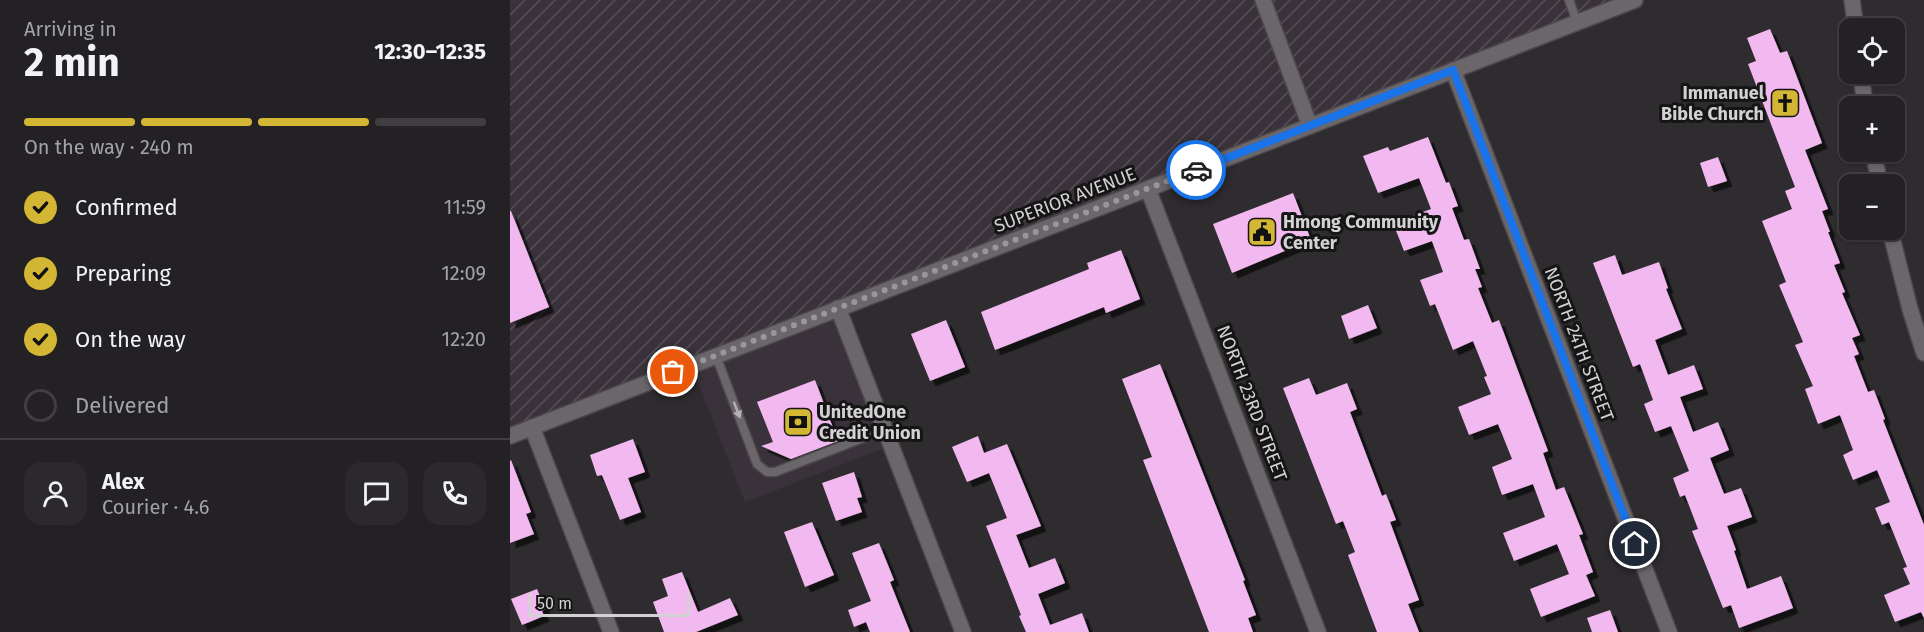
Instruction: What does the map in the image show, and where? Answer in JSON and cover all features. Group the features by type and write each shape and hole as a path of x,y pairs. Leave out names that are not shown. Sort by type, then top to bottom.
{"street":[{"path":"1263,0 1310,126"},
{"name":"SUPERIOR AVENUE","path":"510,435 1635,0"},
{"path":"1852,0 1855,18"},
{"name":"NORTH 24TH STREET","path":"1453,70 1669,632"},
{"name":"NORTH 23RD STREET","path":"1148,189 1318,632"},
{"path":"1893,240 1924,353"},
{"path":"838,308 963,632"},
{"path":"532,427 611,632"}],"lane":[{"path":"1569,0 1577,22"},
{"path":"716,356 757,464 767,472 775,472 886,429"}],"shaded area":[{"path":"510,0 1635,0 510,436"},
{"path":"838,308 892,445 745,502 691,365"}],"building":[{"path":"1770,29 1780,53 1787,51 1822,143 1805,150 1828,209 1822,211 1840,263 1834,265 1845,292 1842,293 1860,335 1852,338 1859,354 1854,356 1868,392 1874,390 1885,419 1883,420 1924,525 1924,618 1921,612 1895,622 1884,595 1910,584 1903,568 1907,567 1889,522 1882,525 1875,508 1890,502 1877,470 1853,480 1843,455 1853,450 1840,415 1818,424 1805,389 1813,386 1795,345 1803,342 1779,285 1786,282 1762,221 1792,209 1785,191 1795,187 1748,64 1756,61 1747,38"},
{"path":"1428,137 1446,183 1449,182 1458,206 1452,208 1464,240 1469,239 1480,269 1475,269 1482,287 1478,288 1492,323 1499,320 1548,451 1543,453 1556,490 1564,487 1583,534 1579,535 1593,572 1586,575 1595,596 1541,617 1530,589 1569,574 1557,544 1514,561 1503,533 1545,517 1533,484 1502,495 1492,467 1512,459 1498,424 1469,435 1458,407 1491,394 1484,377 1487,376 1473,341 1453,350 1435,304 1430,306 1420,280 1443,272 1432,241 1404,251 1393,223 1431,209 1419,178 1378,193 1363,156 1388,147 1390,151"},
{"path":"1718,157 1727,181 1708,187 1700,163"},
{"name":"Hmong Community Center","path":"1293,193 1311,240 1232,273 1213,224"},
{"path":"510,211 549,307 510,323"},
{"path":"1121,250 1140,299 1106,313 1104,307 995,350 981,312 1089,269 1087,263"},
{"path":"1615,255 1622,275 1659,262 1668,288 1666,289 1682,329 1655,340 1668,375 1694,365 1703,389 1680,397 1693,432 1718,422 1729,450 1710,458 1724,494 1741,488 1752,517 1727,526 1747,589 1781,576 1793,608 1739,628 1731,605 1723,608 1692,531 1698,529 1685,495 1680,497 1673,478 1689,471 1671,426 1655,432 1644,404 1653,400 1640,364 1633,367 1593,263"},
{"path":"1368,305 1377,328 1349,339 1341,316"},
{"path":"946,320 965,367 930,381 911,334"},
{"path":"1160,364 1245,580 1243,581 1256,615 1248,618 1253,632 1209,632 1143,460 1152,457 1122,379"},
{"path":"1309,378 1316,395 1347,383 1357,409 1350,412 1382,496 1386,494 1396,520 1390,522 1419,600 1408,604 1419,632 1377,632 1348,555 1355,552 1343,521 1336,524 1283,388"},
{"name":"UnitedOne Credit Union","path":"815,380 838,441 791,459 761,446 773,442 757,402"},
{"path":"978,436 984,453 1007,444 1041,526 1016,535 1029,568 1055,558 1065,583 1038,594 1050,625 1082,613 1089,632 1026,632 986,526 1007,518 989,473 967,482 952,447"},
{"path":"633,439 645,472 628,478 641,512 620,520 602,475 597,476 590,455"},
{"path":"510,461 531,512 526,514 534,534 510,543"},
{"path":"854,472 862,497 857,498 862,512 836,521 822,483"},
{"path":"812,522 834,575 805,587 784,532"},
{"path":"879,543 894,580 890,582 910,632 870,632 866,622 854,627 848,610 871,601 852,553"},
{"path":"682,572 698,612 730,598 738,615 696,632 664,632 653,602 668,596 662,579"},
{"path":"537,589 545,609 542,611 544,616 522,625 511,599"},
{"path":"1610,610 1618,632 1592,632 1587,618"}],"way so far":[{"path":"673,372 1196,170"}],"place":[{"name":"Immanuel Bible Church","path":"1785,103"},
{"name":"Hmong Community Center","path":"1262,232"},
{"name":"UnitedOne Credit Union","path":"798,422"}],"route":[{"path":"1196,170 1453,70 1635,544"}]}
